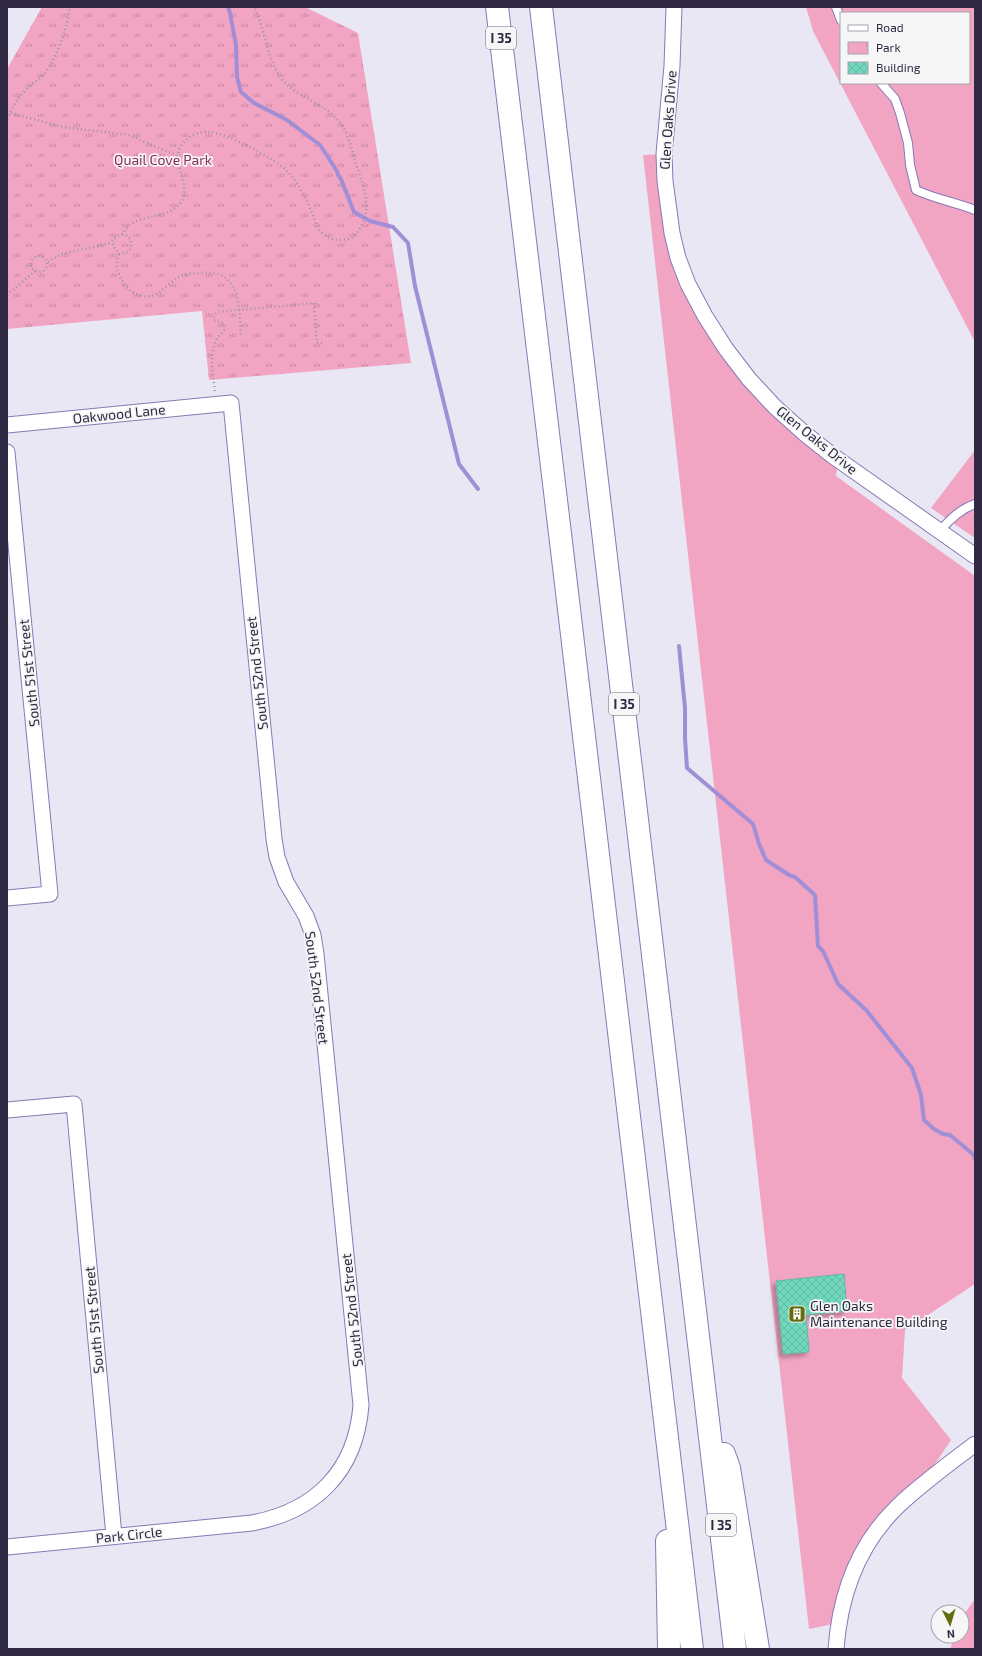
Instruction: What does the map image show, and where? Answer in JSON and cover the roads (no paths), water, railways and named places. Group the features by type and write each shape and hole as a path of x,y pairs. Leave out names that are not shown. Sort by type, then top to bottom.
{"highway":[{"name":"I 35","path":"497,7 692,1649"},
{"name":"I 35","path":"541,7 735,1649"},
{"path":"706,1402 729,1468 758,1649"},
{"path":"664,1410 669,1649"}],"street":[{"name":"Glen Oaks Drive","path":"674,7 672,66 664,154 665,181 672,233 678,258 688,284 705,316 726,349 749,379 775,407 804,433 833,456 975,556"},
{"name":"Oakwood Lane","path":"7,425 230,403"},
{"name":"South 52nd Street","path":"230,403 274,839 277,857 286,882 306,916 313,935 316,954 361,1405 360,1423 347,1458 337,1474 324,1490 290,1513 271,1520 252,1523"},
{"name":"South 51st Street","path":"7,452 50,894 7,898"},
{"name":"South 51st Street","path":"7,1110 74,1104 114,1536"},
{"path":"836,1649 838,1623 844,1595 853,1570 879,1527 896,1508 921,1486 975,1444"},
{"name":"Park Circle","path":"7,1547 252,1523"}],"lane":[{"path":"836,7 840,17"},
{"path":"882,84 895,99 900,113 908,143 910,165 916,190 975,210"},
{"path":"940,531 947,522 959,512 975,504"}],"waterway":[{"path":"228,7 236,45 237,77 241,92 254,103 287,120 320,145 337,171 354,212 370,221 393,227 408,243 415,286 459,464 478,489"},
{"path":"679,646 685,708 687,768 753,824 766,860 789,875 795,877 815,895 818,946 823,951 838,984 866,1010 912,1068 921,1095 924,1120 934,1129 943,1134 950,1135 974,1155 975,1159"}],"place":[{"name":"Glen Oaks Maintenance Building","path":"797,1314"}],"park label":[{"name":"Quail Cove Park","path":"163,160"}]}
